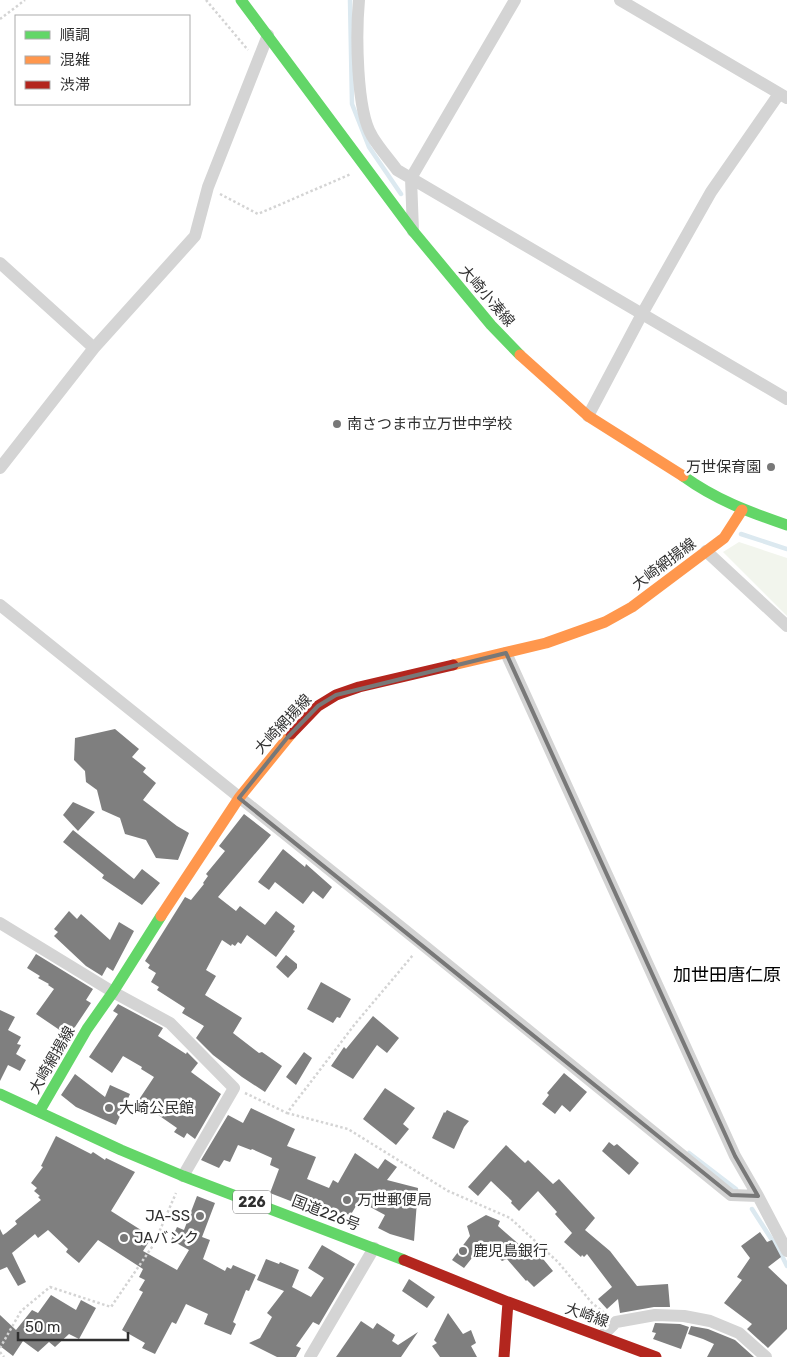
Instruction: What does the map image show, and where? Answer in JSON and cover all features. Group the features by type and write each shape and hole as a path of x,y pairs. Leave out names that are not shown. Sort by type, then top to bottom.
{"main road":[{"name":"大崎小湊線","path":"241,0 413,231 491,326 523,358 588,416 669,466 703,491 742,510 787,525"},
{"name":"大崎網揚線","path":"39,1112 87,1029 114,992 184,879 239,798 287,738 318,706 336,695 359,687 506,653 554,640 604,622 632,607 724,538 742,510"},
{"name":"国道226号","path":"0,1094 121,1150 183,1176 374,1248 508,1302"},
{"name":"大崎線","path":"508,1302 656,1357"},
{"path":"504,1357 508,1302"}],"street":[{"path":"359,0 361,106 371,135 397,170 787,399"},
{"path":"413,231 411,178 516,0"},
{"path":"588,416 642,314 711,192 783,96 620,0"},
{"path":"0,468 94,348 195,236 208,187 268,35"},
{"path":"0,263 94,348"},
{"path":"706,551 787,626"},
{"path":"0,605 731,1195 758,1196"},
{"path":"506,653 731,1147 787,1251"},
{"path":"0,923 114,992 170,1023 234,1088 183,1176"},
{"path":"310,1357 374,1248"},
{"path":"602,1336 616,1322 654,1315 684,1316 710,1321 739,1333 766,1357"}],"path":[{"path":"0,19 25,0"},
{"path":"206,0 257,61"},
{"path":"208,187 258,214 366,168"},
{"path":"287,1113 355,1024 422,944"},
{"path":"234,1088 287,1113 348,1129 448,1191 510,1218 558,1262 592,1303 616,1322"},
{"path":"0,1348 21,1311 50,1287 111,1307 154,1244 183,1176"},
{"path":"0,1352 4,1357"}],"highlighted area":[{"path":"506,653 735,1156 758,1196 731,1195 239,798 287,738 318,706 336,695"}],"shaded area":[{"path":"739,542 787,558 787,616 723,552"}],"building":[{"path":"115,729 139,749 132,757 146,768 143,772 156,783 143,800 189,833 178,860 156,858 146,840 125,834 120,818 102,810 97,790 86,782 85,771 74,760 75,738"},
{"path":"73,802 95,812 78,831 63,815"},
{"path":"244,814 271,835 218,897 236,911 240,906 265,925 276,911 295,926 293,930 295,931 276,957 247,935 241,944 238,942 235,946 232,944 231,946 222,940 206,970 216,976 205,995 242,1018 233,1033 259,1053 262,1052 282,1066 265,1092 213,1055 196,1038 204,1026 182,1013 185,1008 157,990 159,987 151,982 156,973 148,968 150,965 145,961 185,897 191,900 204,884 208,876 206,874 225,851 219,846"},
{"path":"73,830 134,879 142,869 160,883 142,905 102,878 104,875 63,842"},
{"path":"283,849 305,867 306,864 332,887 323,899 313,891 303,904 275,882 269,890 258,882"},
{"path":"69,911 77,919 81,914 110,940 119,922 134,931 113,971 107,967 102,976 86,966 54,936 58,932 54,929"},
{"path":"36,954 93,989 86,1000 91,1003 71,1033 67,1030 64,1033 36,1014 54,989 38,978 40,976 27,968"},
{"path":"286,955 297,964 297,968 288,978 276,967"},
{"path":"321,982 351,999 340,1018 337,1017 333,1023 307,1009"},
{"path":"118,1004 163,1028 158,1036 186,1054 187,1052 198,1063 191,1072 221,1094 195,1139 187,1133 184,1138 174,1132 177,1128 151,1110 149,1113 136,1104 154,1077 141,1069 142,1067 123,1056 112,1073 89,1057 118,1014 113,1011"},
{"path":"0,1010 15,1017 8,1030 21,1037 17,1044 21,1045 16,1054 26,1060 20,1071 8,1065 0,1081"},
{"path":"373,1016 399,1038 387,1053 377,1045 353,1079 331,1066 344,1047 346,1049"},
{"path":"304,1052 312,1058 296,1085 286,1077"},
{"path":"564,1073 587,1092 570,1112 562,1105 555,1114 542,1104 549,1095 547,1093"},
{"path":"75,1074 105,1097 110,1085 130,1094 116,1125 76,1107 61,1095"},
{"path":"385,1088 415,1108 403,1124 409,1129 396,1145 363,1119"},
{"path":"251,1108 295,1129 287,1146 316,1157 307,1179 329,1188 333,1180 338,1183 355,1153 378,1169 385,1159 397,1167 387,1180 418,1188 414,1241 390,1234 378,1228 385,1215 359,1201 350,1216 347,1214 346,1216 315,1199 311,1209 270,1193 279,1169 270,1165 272,1158 252,1149 238,1145 230,1162 224,1160 219,1168 201,1160 228,1115 243,1123"},
{"path":"447,1110 469,1121 464,1127 454,1149 432,1138 444,1112"},
{"path":"56,1136 91,1154 93,1152 105,1160 106,1158 135,1172 111,1211 152,1237 143,1251 177,1270 189,1250 171,1240 177,1227 184,1230 197,1196 215,1203 202,1237 210,1240 203,1259 225,1271 227,1267 231,1269 233,1265 256,1275 249,1291 246,1290 233,1322 236,1324 231,1335 204,1324 208,1314 186,1304 176,1324 172,1322 155,1354 142,1348 145,1343 122,1330 143,1292 139,1290 145,1280 139,1277 143,1269 98,1240 79,1263 66,1252 68,1249 48,1230 38,1238 35,1234 12,1253 26,1282 18,1286 7,1267 0,1270 0,1229 3,1235 6,1233 17,1224 15,1221 41,1200 38,1197 40,1196 34,1191 37,1188 31,1183 43,1167 41,1166"},
{"path":"609,1142 614,1146 617,1144 639,1163 629,1175 602,1151"},
{"path":"506,1145 525,1163 528,1160 553,1184 559,1179 595,1218 585,1230 610,1251 637,1286 668,1284 670,1307 654,1307 620,1313 618,1299 607,1309 598,1299 612,1287 587,1254 581,1257 564,1242 572,1233 555,1214 557,1212 538,1191 519,1211 511,1203 512,1201 491,1181 478,1196 468,1187"},
{"path":"486,1215 500,1221 498,1226 521,1246 524,1242 539,1254 553,1271 534,1287 526,1281 507,1259 502,1261 483,1244 464,1268 452,1260 470,1236 467,1226"},
{"path":"760,1232 767,1242 772,1240 781,1257 768,1267 787,1285 787,1329 768,1348 747,1329 752,1324 724,1303 742,1280 737,1277 750,1258 741,1246"},
{"path":"322,1245 355,1264 319,1325 313,1322 296,1346 301,1348 296,1357 277,1357 249,1343 260,1338 272,1317 267,1313 284,1291 257,1280 266,1259 279,1264 280,1262 299,1270 292,1287 311,1297 324,1278 308,1268"},
{"path":"409,1279 435,1297 427,1308 402,1291"},
{"path":"51,1295 76,1310 81,1300 96,1308 79,1339 69,1334 55,1347 49,1342 38,1352 23,1341 13,1356 0,1346 0,1315 16,1330 32,1310 38,1313"},
{"path":"448,1313 463,1334 471,1330 476,1343 471,1346 477,1357 440,1357 432,1346 437,1343 434,1340"},
{"path":"361,1321 373,1329 377,1323 395,1335 392,1341 398,1345 418,1332 401,1357 336,1357"},
{"path":"655,1323 680,1324 689,1327 681,1349 653,1339 656,1333 652,1332"},
{"path":"691,1326 708,1329 735,1340 754,1357 707,1357 714,1344 688,1334"}],"waterway":[{"path":"350,0 352,104 369,147 401,194"},
{"path":"741,534 787,549"},
{"path":"689,1153 736,1189"},
{"path":"752,1209 787,1266"}],"traffic: fast":[{"path":"241,0 413,231 491,325 520,355"},
{"path":"683,476 733,505 787,525"},
{"path":"39,1112 87,1029 161,916"},
{"path":"0,1094 121,1150 183,1176 404,1260"}],"traffic: slow":[{"path":"520,355 588,416 683,476"},
{"path":"453,665 546,643 605,622 632,607 724,538 742,510"},
{"path":"161,916 239,798 291,734"}],"traffic: jam":[{"path":"291,734 318,706 336,695 359,687 453,665"},
{"path":"404,1260 508,1302 504,1357"},
{"path":"508,1302 656,1357"}],"place":[{"name":"南さつま市立万世中学校","path":"337,424"},
{"name":"万世保育園","path":"771,467"},
{"name":"大崎公民館","path":"109,1108"},
{"name":"万世郵便局","path":"347,1200"},
{"name":"JA-SS","path":"200,1216"},
{"name":"JAバンク","path":"124,1238"},
{"name":"鹿児島銀行","path":"463,1251"}],"district":[{"name":"加世田唐仁原","path":"727,975"}]}
